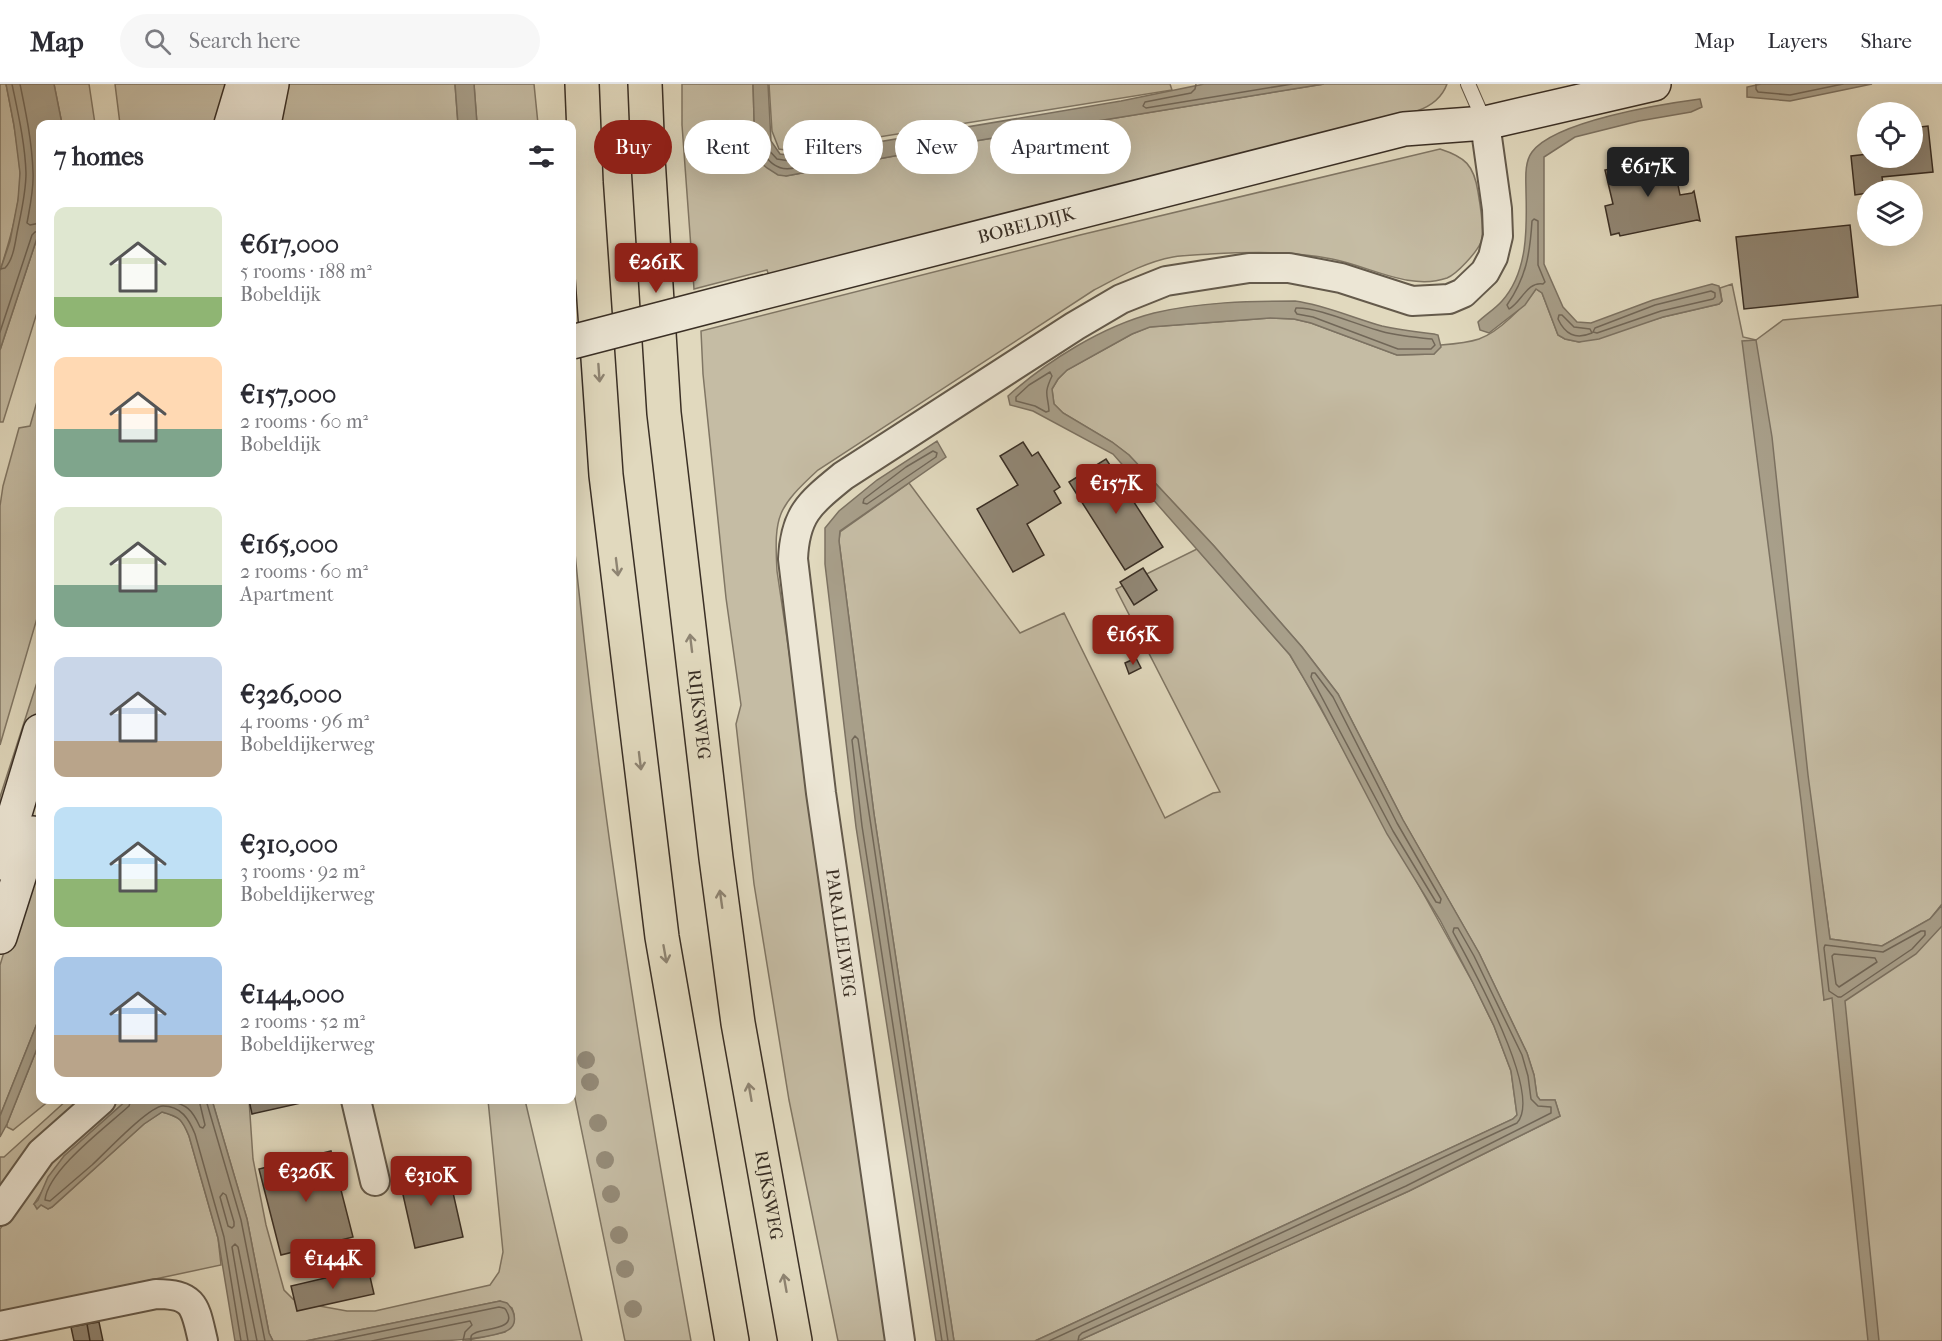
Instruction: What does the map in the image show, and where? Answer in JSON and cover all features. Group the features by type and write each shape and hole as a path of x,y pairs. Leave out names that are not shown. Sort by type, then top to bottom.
{"highway":[{"path":"582,84 586,183 609,499 662,937 732,1341"},
{"name":"RIJKSWEG","path":"645,84 664,413 716,858 738,1023 795,1341"}],"street":[{"path":"232,120 243,84"},
{"path":"265,120 272,84"},
{"name":"BOBELDIJK","path":"576,341 1404,129 1485,123 1654,84"},
{"name":"PARALLELWEG","path":"900,1341 821,793 793,559 798,524 806,509 843,476 1074,326 1121,299 1166,281 1249,268 1289,268 1341,278 1412,301 1449,299 1463,293 1485,272 1493,257 1498,236 1497,209 1485,123"},
{"path":"0,863 36,744"},
{"path":"0,937 36,821"},
{"path":"0,1211 40,1153 96,1104"},
{"path":"357,1104 375,1181"},
{"path":"0,1326 156,1294 169,1294 195,1307 203,1341"}],"lane":[{"path":"1468,84 1485,123"}],"shaded area":[{"path":"0,84 6,84 16,138 20,184 17,209 0,271"},
{"path":"54,84 89,84 94,120 61,120"},
{"path":"115,84 237,84 225,120 120,120"},
{"path":"282,84 455,84 458,120 275,120"},
{"path":"474,84 534,84 538,120 477,120"},
{"path":"682,84 753,84 754,120 684,120 684,152"},
{"path":"769,84 1170,84 1172,90 978,121 895,120 895,134 883,136 883,120 783,120 783,150 779,149 772,131"},
{"path":"1324,84 1447,84 1435,101 1417,111 769,276 767,270 694,289 686,174 771,174 771,163 786,176 883,174 883,158 895,156 895,174 978,174 978,141 990,139 990,174 1131,174 1131,120 1104,120"},
{"path":"1440,149 1456,155 1471,169 1482,217 1482,237 1479,246 1451,276 1433,281 1404,280 1346,262 1286,253 1187,255 1152,262 1094,290 818,470 786,504 781,514 776,537 777,571 891,1341 838,1341 789,1100 754,884 736,724 741,705 726,598 703,374 701,331 1080,235"},
{"path":"36,241 36,316 3,422 0,422 0,350"},
{"path":"1732,284 1743,337 1756,340 1783,320 1942,305 1942,904 1930,919 1882,946 1830,939 1809,789 1824,1000 1942,918 1942,1341 1078,1341 1409,1191 1560,1116 1555,1100 1540,1100 1537,1096 1534,1075 1527,1053 1479,953 1403,820 1338,694 1302,647 1214,546 1129,455 1112,442 1063,413 1054,404 1052,389 1058,379 1067,370 1149,327 1270,318 1294,319 1311,323 1397,355 1434,354 1441,345 1474,340 1495,331 1525,303 1536,289 1542,293 1558,335 1579,342 1663,317 1719,304 1722,301 1720,288"},
{"path":"36,405 36,622 0,745 0,506 3,486 19,428 30,426"},
{"path":"909,483 1020,633 1064,613 1165,818 1213,793 1220,792 1116,589 1197,549 1290,655 1473,983 1494,1026 1511,1071 1517,1115 1513,1119 1035,1341 954,1341 874,814 839,541 840,532"},
{"path":"576,560 595,728 623,933 655,1137 691,1341 625,1341 576,1103"},
{"path":"36,685 36,716 0,832 0,797"},
{"path":"36,849 36,1026 0,1116 0,965"},
{"path":"36,1051 36,1104 45,1104 13,1130 7,1127"},
{"path":"63,1104 81,1104 0,1194 0,1157 4,1157"},
{"path":"109,1104 122,1104 64,1156 34,1204 41,1204 48,1209 144,1124 162,1112 177,1117 189,1136 218,1238 221,1265 0,1312 0,1229 48,1159"},
{"path":"213,1104 249,1104 253,1159 266,1225 284,1290 293,1299 347,1311 375,1311 490,1285 499,1272 503,1252 488,1104 526,1104 582,1341 464,1341 505,1332 514,1321 514,1314 512,1308 500,1301 306,1341 273,1341 269,1333 247,1219"}],"water":[{"path":"6,84 54,84 61,120 36,120 36,241 0,350 0,271 10,241 18,200 20,173"},
{"path":"455,84 474,84 477,120 458,120"},
{"path":"753,84 768,84 770,120 754,120"},
{"path":"1204,84 1324,84 1104,120 1008,120"},
{"path":"1761,84 1872,84 1790,101 1747,97 1747,87"},
{"path":"1700,99 1702,107 1691,112 1639,121 1575,137 1544,157 1544,264 1563,307 1577,322 1591,323 1653,300 1712,284 1719,286 1722,301 1719,304 1663,317 1599,339 1579,342 1558,335 1542,293 1536,289 1525,305 1489,333 1480,330 1478,322 1499,304 1517,277 1526,235 1526,171 1532,152 1544,141 1585,123 1636,110"},
{"path":"990,123 990,139 978,141 978,125"},
{"path":"895,139 895,156 883,158 883,141"},
{"path":"771,141 780,154 783,154 783,174 797,174 778,175 771,171"},
{"path":"1295,301 1382,326 1438,335 1441,347 1434,354 1397,355 1311,323 1294,319 1270,318 1150,327 1132,334 1067,370 1052,389 1054,404 1063,413 1112,442 1129,455 1214,546 1302,647 1338,694 1403,820 1479,953 1527,1053 1534,1075 1537,1096 1540,1100 1555,1100 1560,1116 1409,1191 1078,1341 1035,1341 1513,1119 1517,1115 1511,1071 1494,1026 1473,983 1440,920 1387,834 1320,706 1290,655 1113,454 1033,411 1010,405 1008,396 1040,370 1076,346 1135,319 1171,309 1207,304"},
{"path":"1756,340 1772,437 1808,775 1830,939 1882,946 1930,919 1942,905 1942,926 1916,954 1845,1001 1879,1341 1868,1341 1832,998 1824,1000 1742,341"},
{"path":"937,441 946,457 840,531 839,541 874,814 954,1341 936,1341 856,827 825,564 825,528 839,511 877,480"},
{"path":"36,1026 36,1051 0,1137 0,1116"},
{"path":"122,1104 213,1104 247,1219 269,1333 273,1341 235,1341 218,1238 189,1136 177,1117 162,1112 144,1124 52,1207 48,1209 41,1205 37,1209 34,1204 48,1177 64,1156"},
{"path":"500,1301 507,1303 510,1307 514,1315 514,1323 509,1330 493,1335 446,1341 306,1341"}],"building":[{"path":"1928,126 1933,172 1882,177 1882,180 1857,180 1857,195 1855,195 1851,156 1857,155 1857,168 1923,168 1923,127"},
{"path":"1672,156 1680,195 1694,191 1700,221 1620,236 1619,233 1611,235 1605,206 1613,204 1605,170"},
{"path":"1850,225 1858,297 1744,309 1736,237"},
{"path":"1023,442 1032,456 1038,452 1060,487 1054,491 1061,503 1027,524 1044,555 1013,572 977,509 1018,485 1000,456"},
{"path":"1106,459 1163,547 1125,570 1069,482"},
{"path":"1143,568 1157,590 1134,605 1120,582"},
{"path":"1136,658 1141,668 1129,674 1125,663"},
{"path":"250,1104 297,1104 252,1114"},
{"path":"331,1151 353,1237 281,1255 259,1169"},
{"path":"447,1166 463,1237 415,1248 399,1177"},
{"path":"368,1268 374,1294 297,1311 291,1286"},
{"path":"99,1322 103,1341 90,1341 87,1324"},
{"path":"87,1324 90,1341 74,1341 71,1327"}]}
